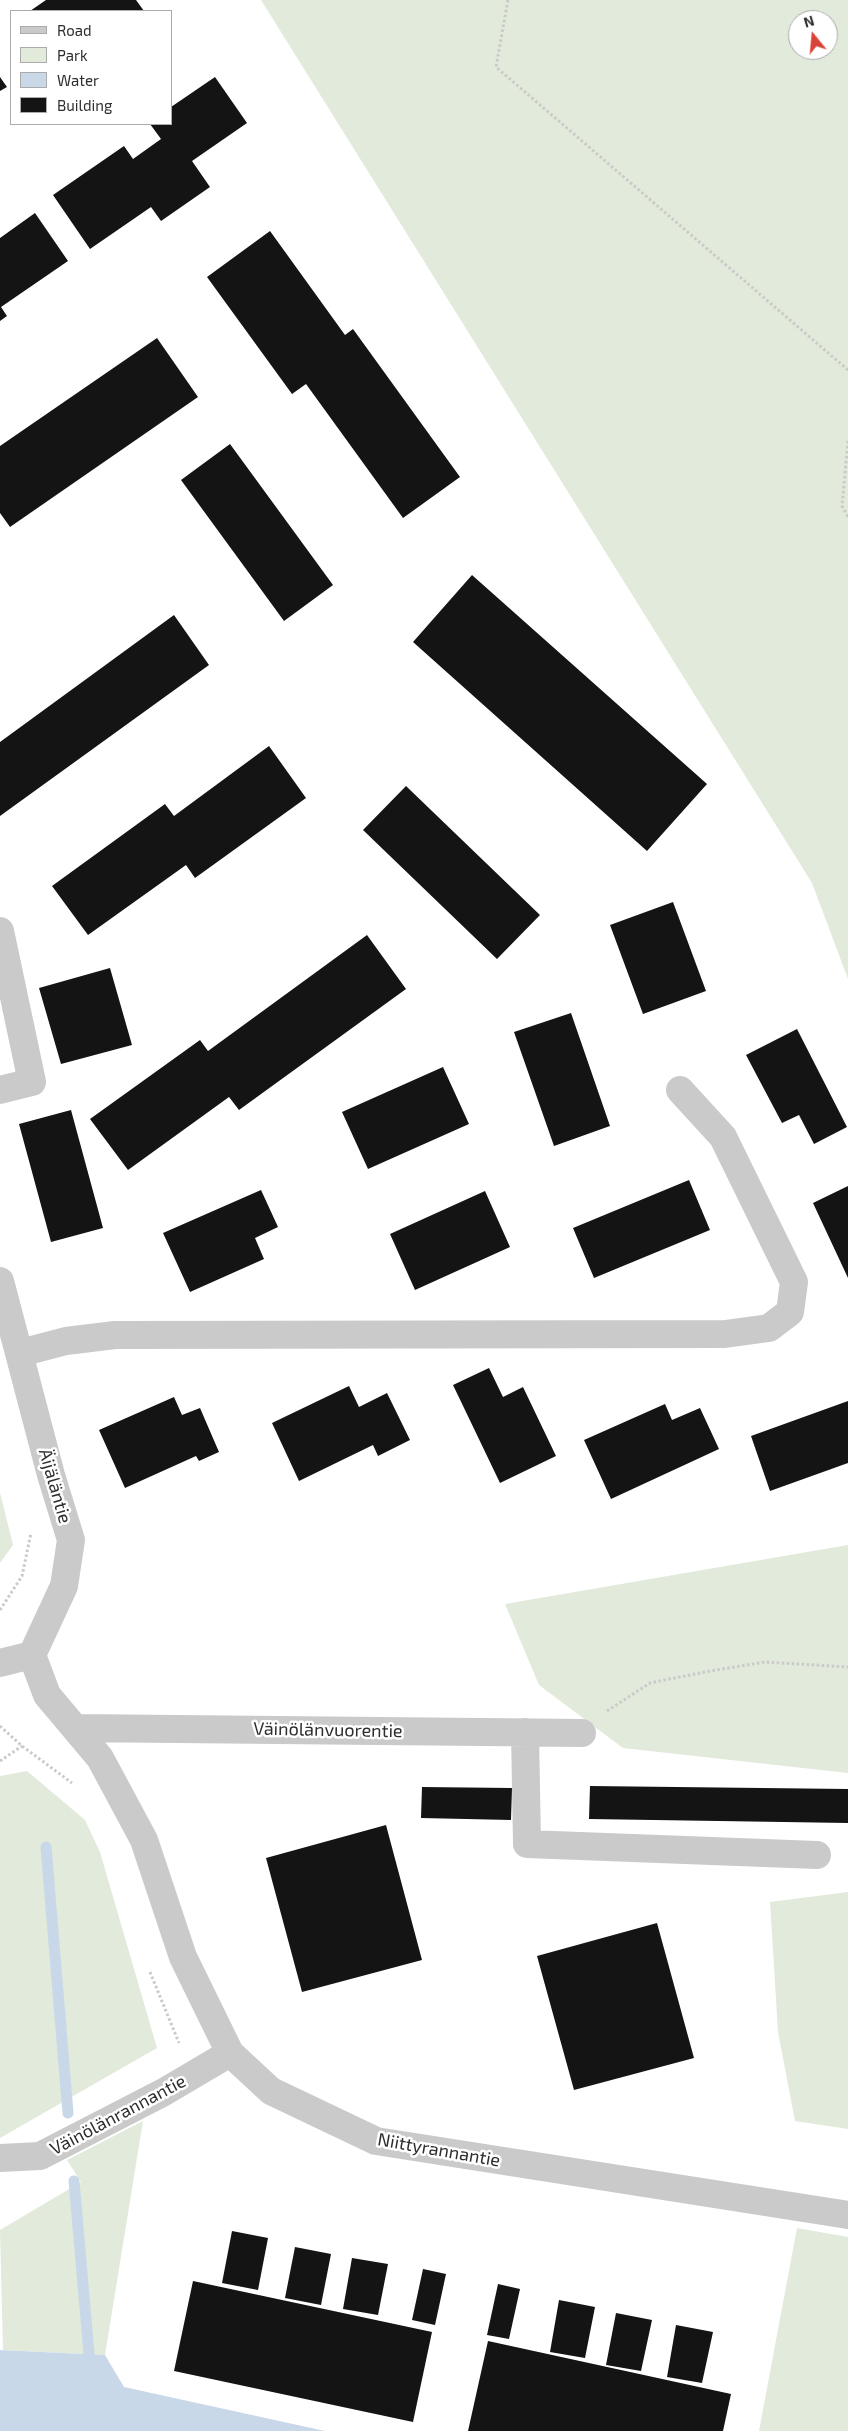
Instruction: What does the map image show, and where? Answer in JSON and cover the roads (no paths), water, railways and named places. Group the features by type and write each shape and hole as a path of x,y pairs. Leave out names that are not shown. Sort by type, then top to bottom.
{"street":[{"path":"0,931 32,1082 0,1090"},
{"path":"20,1353 66,1341 114,1335 725,1334 769,1328 790,1312 794,1282 723,1137 680,1090"},
{"name":"Äijäläntie","path":"0,1281 51,1475 71,1540 64,1586 32,1655"},
{"path":"0,1663 32,1655"},
{"name":"Niittyrannantie","path":"32,1655 47,1695 100,1758 144,1840 183,1957 230,2053 271,2091 376,2141 848,2214"},
{"name":"Väinölänvuorentie","path":"75,1728 582,1733"},
{"path":"525,1732 528,1844 817,1855"},
{"name":"Väinölänrannantie","path":"0,2158 40,2156 230,2053"}],"water":[{"path":"0,2350 105,2355 124,2387 325,2431 0,2431"}],"waterway":[{"path":"46,1847 68,2113"},
{"path":"74,2181 89,2354"}]}
